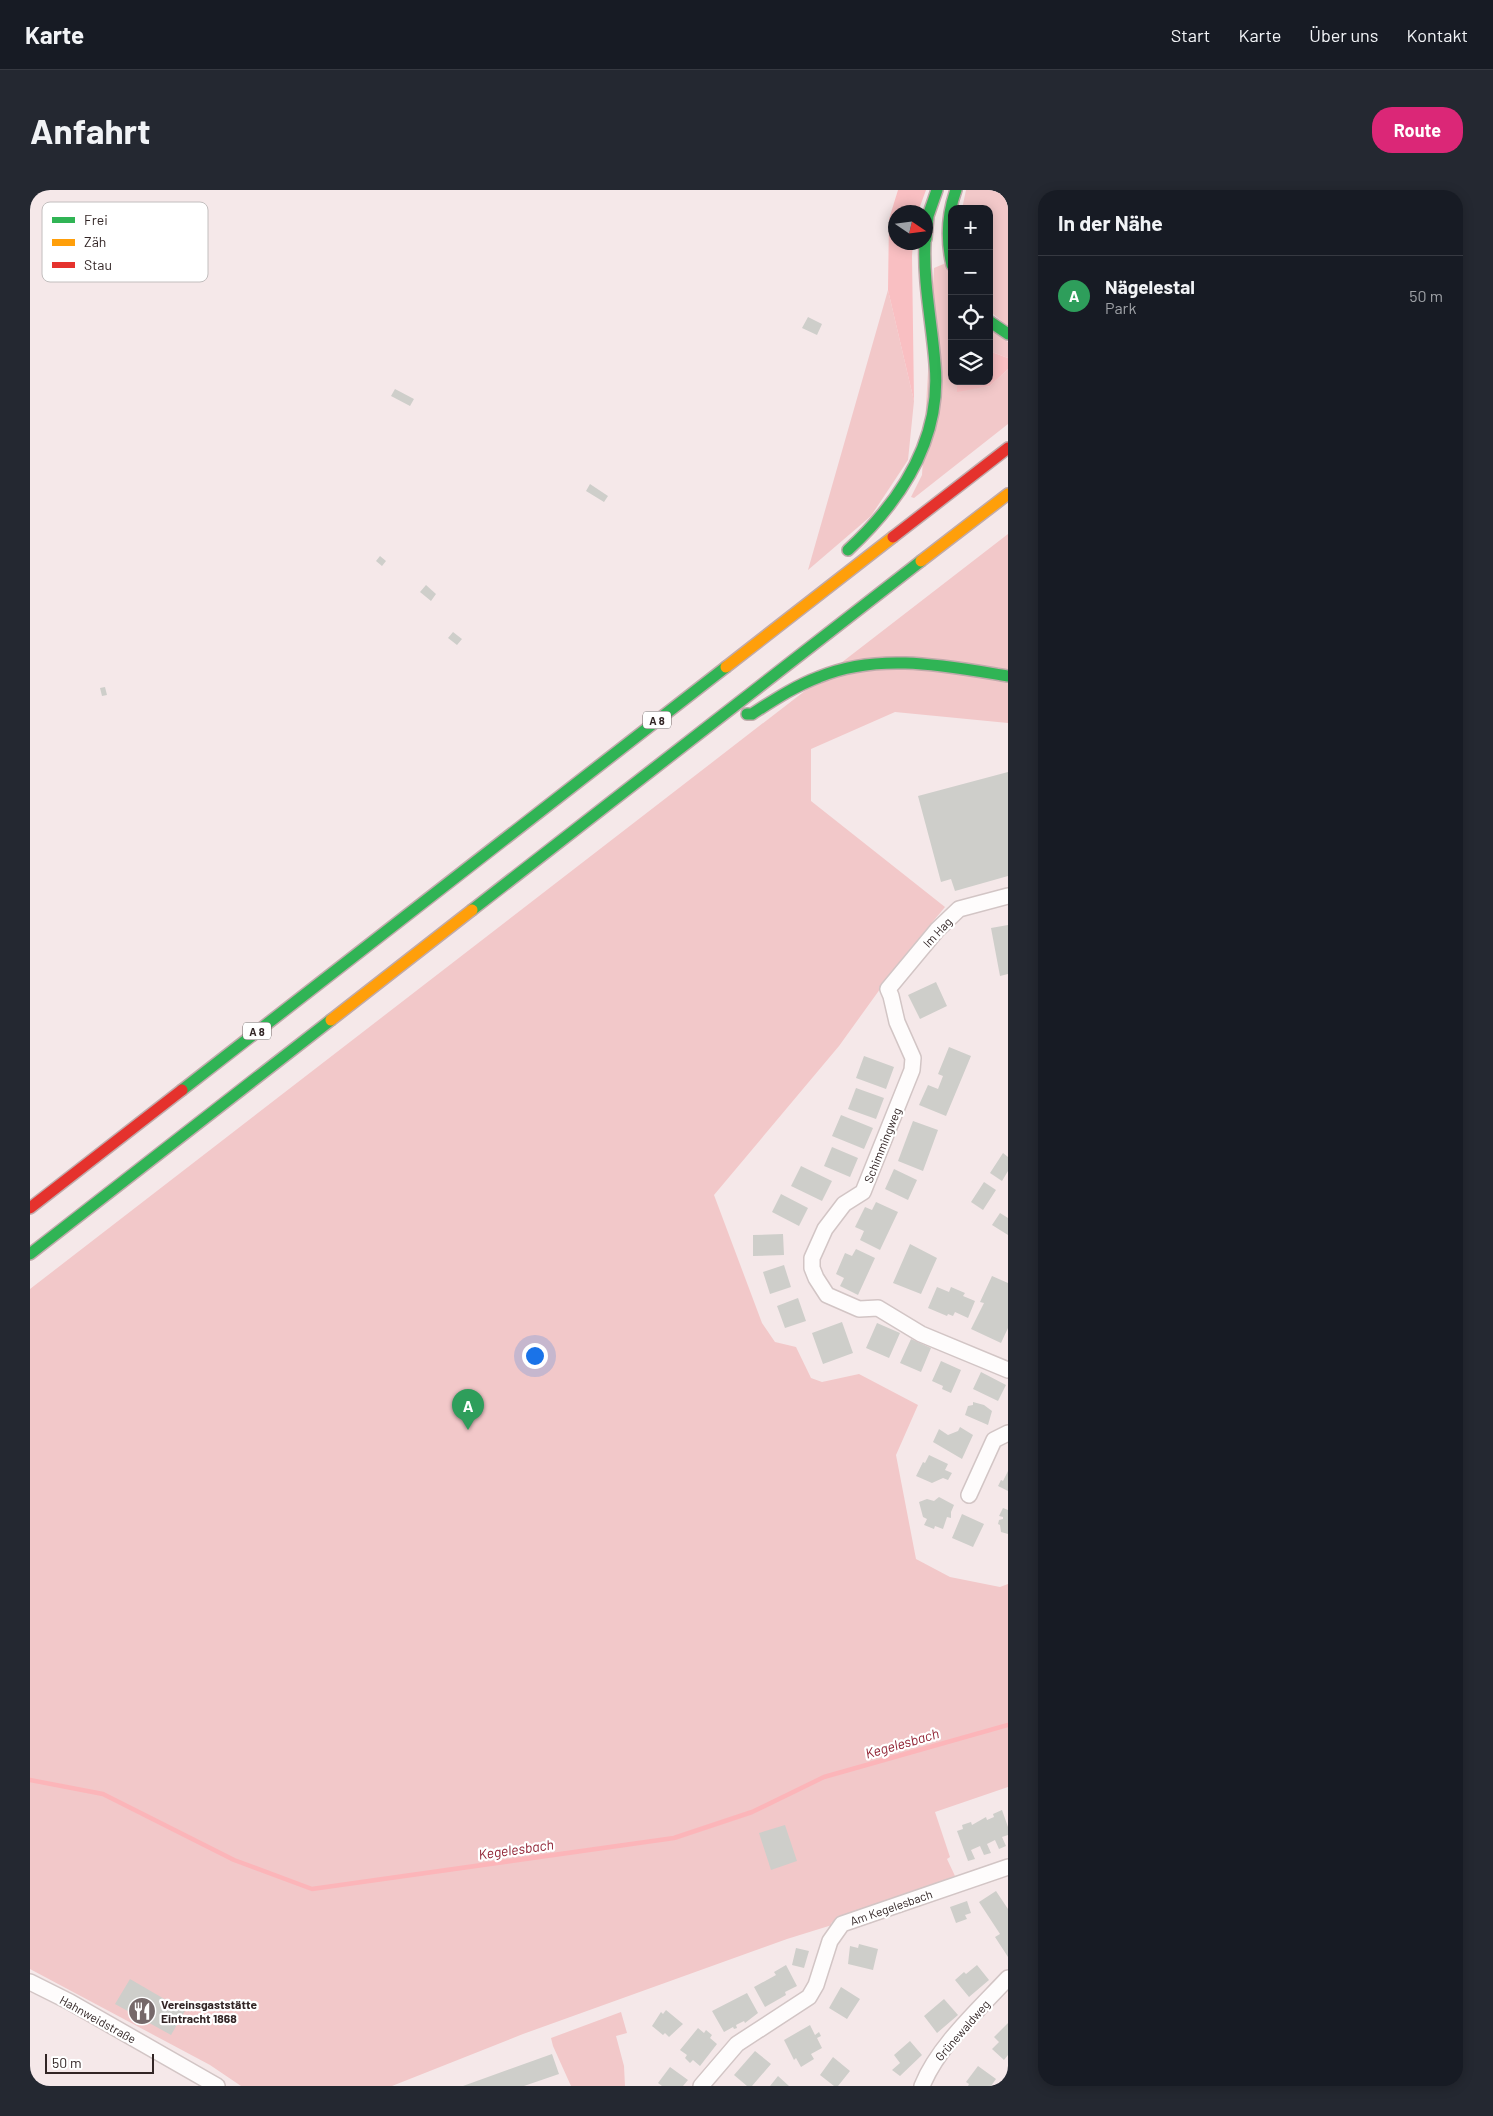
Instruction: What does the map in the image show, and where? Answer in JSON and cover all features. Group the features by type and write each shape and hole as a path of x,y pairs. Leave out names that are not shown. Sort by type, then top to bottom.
{"highway":[{"path":"932,205 937,190"},
{"path":"949,250 948,221 956,190"},
{"path":"830,586 846,552 883,517 903,491 925,447 934,414 936,379 926,284 925,250"},
{"path":"993,324 1008,334"},
{"name":"A 8","path":"30,1208 1008,448"},
{"path":"30,1254 1008,494"},
{"path":"728,712 752,714 808,681 854,666 901,662 946,666 1008,676"}],"street":[{"name":"Im Hag","path":"891,996 888,989 937,930 959,909 1008,896"},
{"name":"Schimmingweg","path":"891,996 897,1022 913,1058 912,1070 863,1192 844,1204 825,1229 812,1258 812,1268 816,1278 828,1295 859,1309 878,1308 921,1334 1006,1364"},
{"path":"969,1495 994,1440 1008,1433"},
{"name":"Am Kegelesbach","path":"701,2086 737,2044 809,1998 816,1985 830,1941 842,1924 1008,1867"},
{"name":"Grünewaldweg","path":"922,2086 928,2070 952,2040 1008,1978"},
{"name":"Hahnweidstraße","path":"30,1982 70,2002 217,2086"}],"shaded area":[{"path":"898,190 926,190 921,205 893,205"},
{"path":"966,190 1008,190 1008,326 993,314 993,205 963,205"},
{"path":"889,250 912,250 914,401 888,290"},
{"path":"946,263 948,269 948,385 957,385 957,391 990,386 1008,369 1008,424 914,498 911,497 922,475 934,268"},
{"path":"888,290 914,401 908,460 871,516 808,570"},
{"path":"993,332 1008,342 1008,358 993,352"},
{"path":"993,352 1008,358 1008,369 993,383"},
{"path":"957,385 991,385 990,386 957,392"},
{"path":"1008,534 1008,723 895,712 811,749 811,801 945,907 901,960 839,1046 714,1195 762,1323 775,1342 796,1347 811,1378 822,1382 859,1374 918,1405 896,1455 916,1559 950,1577 1000,1587 1008,1584 1008,1787 935,1812 950,1857 947,1859 955,1876 831,1923 832,1925 787,1939 523,2034 392,2086 241,2086 210,2065 30,1969 30,1289"},
{"path":"621,2012 627,2033 616,2036 624,2066 625,2086 571,2086 551,2038"}],"building":[{"path":"808,317 822,324 817,335 802,328"},
{"path":"395,389 414,399 410,406 391,396"},
{"path":"590,484 608,496 604,502 586,491"},
{"path":"380,556 386,561 382,566 376,561"},
{"path":"426,585 436,594 431,601 420,592"},
{"path":"453,632 462,639 457,645 448,638"},
{"path":"105,687 107,695 102,696 100,688"},
{"path":"1008,772 1008,876 955,891 951,879 941,882 918,796"},
{"path":"1008,925 1008,974 1000,976 991,928"},
{"path":"936,982 947,1006 920,1019 908,995"},
{"path":"949,1047 971,1056 946,1116 919,1105 928,1085 938,1089 943,1076 938,1074"},
{"path":"864,1056 894,1067 886,1089 856,1078"},
{"path":"856,1088 884,1098 876,1119 848,1109"},
{"path":"841,1115 873,1128 864,1149 832,1136"},
{"path":"913,1121 938,1130 923,1171 898,1161"},
{"path":"832,1147 858,1158 850,1177 824,1166"},
{"path":"1003,1153 1008,1157 1008,1171 1002,1181 990,1173"},
{"path":"801,1166 832,1181 822,1201 791,1186"},
{"path":"894,1169 917,1180 908,1200 885,1189"},
{"path":"984,1182 996,1190 983,1210 971,1202"},
{"path":"781,1194 808,1208 799,1226 772,1212"},
{"path":"876,1202 898,1212 880,1250 860,1240 864,1231 855,1227 865,1207 872,1210"},
{"path":"1000,1213 1008,1218 1008,1235 992,1225"},
{"path":"783,1234 784,1255 753,1256 753,1235"},
{"path":"910,1244 937,1258 921,1294 893,1283"},
{"path":"856,1249 875,1258 858,1295 840,1286 844,1278 836,1274 845,1253 852,1256"},
{"path":"784,1265 791,1287 770,1294 763,1272"},
{"path":"992,1276 1008,1283 1008,1328 1001,1343 971,1329 984,1303 980,1302"},
{"path":"937,1287 949,1292 951,1287 965,1293 963,1296 975,1301 968,1318 955,1312 953,1316 948,1314 947,1316 928,1308"},
{"path":"798,1298 806,1321 785,1328 777,1306"},
{"path":"842,1322 853,1353 823,1364 812,1333"},
{"path":"877,1323 900,1333 889,1358 866,1348"},
{"path":"911,1339 931,1348 921,1372 900,1363"},
{"path":"941,1361 961,1370 951,1393 942,1389 943,1386 932,1381"},
{"path":"981,1372 1006,1385 998,1401 973,1389"},
{"path":"973,1402 984,1405 992,1411 988,1425 965,1415 968,1406 973,1405"},
{"path":"960,1427 973,1435 962,1459 933,1442 939,1429 948,1435 958,1431"},
{"path":"929,1455 948,1464 945,1470 952,1473 948,1480 943,1478 932,1483 916,1476"},
{"path":"1008,1471 1008,1491 998,1486"},
{"path":"939,1497 954,1505 951,1518 947,1517 943,1529 935,1526 934,1529 924,1525 927,1519 923,1517 919,1502 927,1499 934,1501"},
{"path":"1003,1508 1008,1510 1008,1534 1001,1532 1000,1525 998,1524 999,1520 1003,1519 1003,1517 999,1516"},
{"path":"962,1514 984,1524 973,1547 952,1538"},
{"path":"1002,1810 1008,1827 1008,1835 1002,1837 1006,1846 999,1849 995,1840 987,1844 991,1853 984,1855 980,1846 971,1850 975,1859 968,1861 957,1831 963,1829 962,1825 971,1822 972,1825 986,1817 987,1820 994,1817 993,1814"},
{"path":"785,1825 797,1861 771,1870 759,1833"},
{"path":"996,1891 1008,1909 1008,1957 995,1937 1000,1934 979,1902"},
{"path":"967,1901 971,1913 965,1915 967,1919 956,1923 950,1907"},
{"path":"859,1944 878,1949 873,1970 848,1964 850,1946 858,1948"},
{"path":"796,1948 809,1951 804,1968 792,1965"},
{"path":"786,1965 797,1986 785,1992 786,1995 765,2007 754,1987 776,1975 774,1972"},
{"path":"977,1965 989,1980 969,1997 955,1980 964,1972 966,1974"},
{"path":"130,1979 185,2011 171,2035 115,2004"},
{"path":"841,1987 860,1999 847,2019 829,2008"},
{"path":"747,1993 758,2013 745,2023 744,2021 736,2025 737,2028 734,2029 733,2027 724,2032 712,2011"},
{"path":"944,1999 958,2015 937,2033 924,2016"},
{"path":"666,2010 683,2024 669,2037 665,2033 663,2035 652,2026 661,2012 663,2014"},
{"path":"1008,2023 1008,2055 1004,2060 992,2049 999,2042 994,2037"},
{"path":"810,2025 815,2035 819,2032 821,2036 817,2038 822,2048 811,2054 814,2059 801,2067 796,2058 794,2060 784,2040"},
{"path":"698,2028 704,2033 706,2030 712,2035 710,2038 717,2044 700,2066 693,2060 690,2063 685,2058 687,2055 680,2050"},
{"path":"910,2041 922,2055 900,2076 892,2070 900,2063 894,2055"},
{"path":"755,2051 771,2064 752,2086 747,2086 734,2075"},
{"path":"552,2054 559,2074 524,2086 463,2086"},
{"path":"833,2057 850,2071 838,2086 834,2086 820,2075"},
{"path":"978,2066 996,2079 991,2086 968,2086 969,2084 966,2082"},
{"path":"670,2067 688,2080 683,2086 662,2086 658,2083"},
{"path":"778,2076 789,2086 770,2086"}],"waterway":[{"name":"Kegelesbach","path":"30,1780 103,1794 234,1860 312,1889 674,1838 752,1812 824,1777 1008,1725"}],"traffic: fast":[{"path":"932,205 937,190"},
{"path":"950,250 948,227 956,190"},
{"path":"848,550 885,511 901,489 925,443 932,418 935,392 935,364 926,288 925,250"},
{"path":"993,324 1008,334"},
{"path":"472,910 921,561"},
{"path":"747,714 752,714 785,694 819,677 842,669 865,665 913,663 961,668 1008,676"},
{"path":"182,1090 726,667"},
{"path":"30,1254 331,1020"}],"traffic: slow":[{"path":"921,561 1008,494"},
{"path":"726,667 893,537"},
{"path":"331,1020 472,910"}],"traffic: jam":[{"path":"893,537 1008,448"},
{"path":"30,1208 182,1090"}],"place":[{"name":"Nägelestal","path":"468,1430"},
{"name":"Vereinsgaststätte Eintracht 1868","path":"142,2011"}]}
